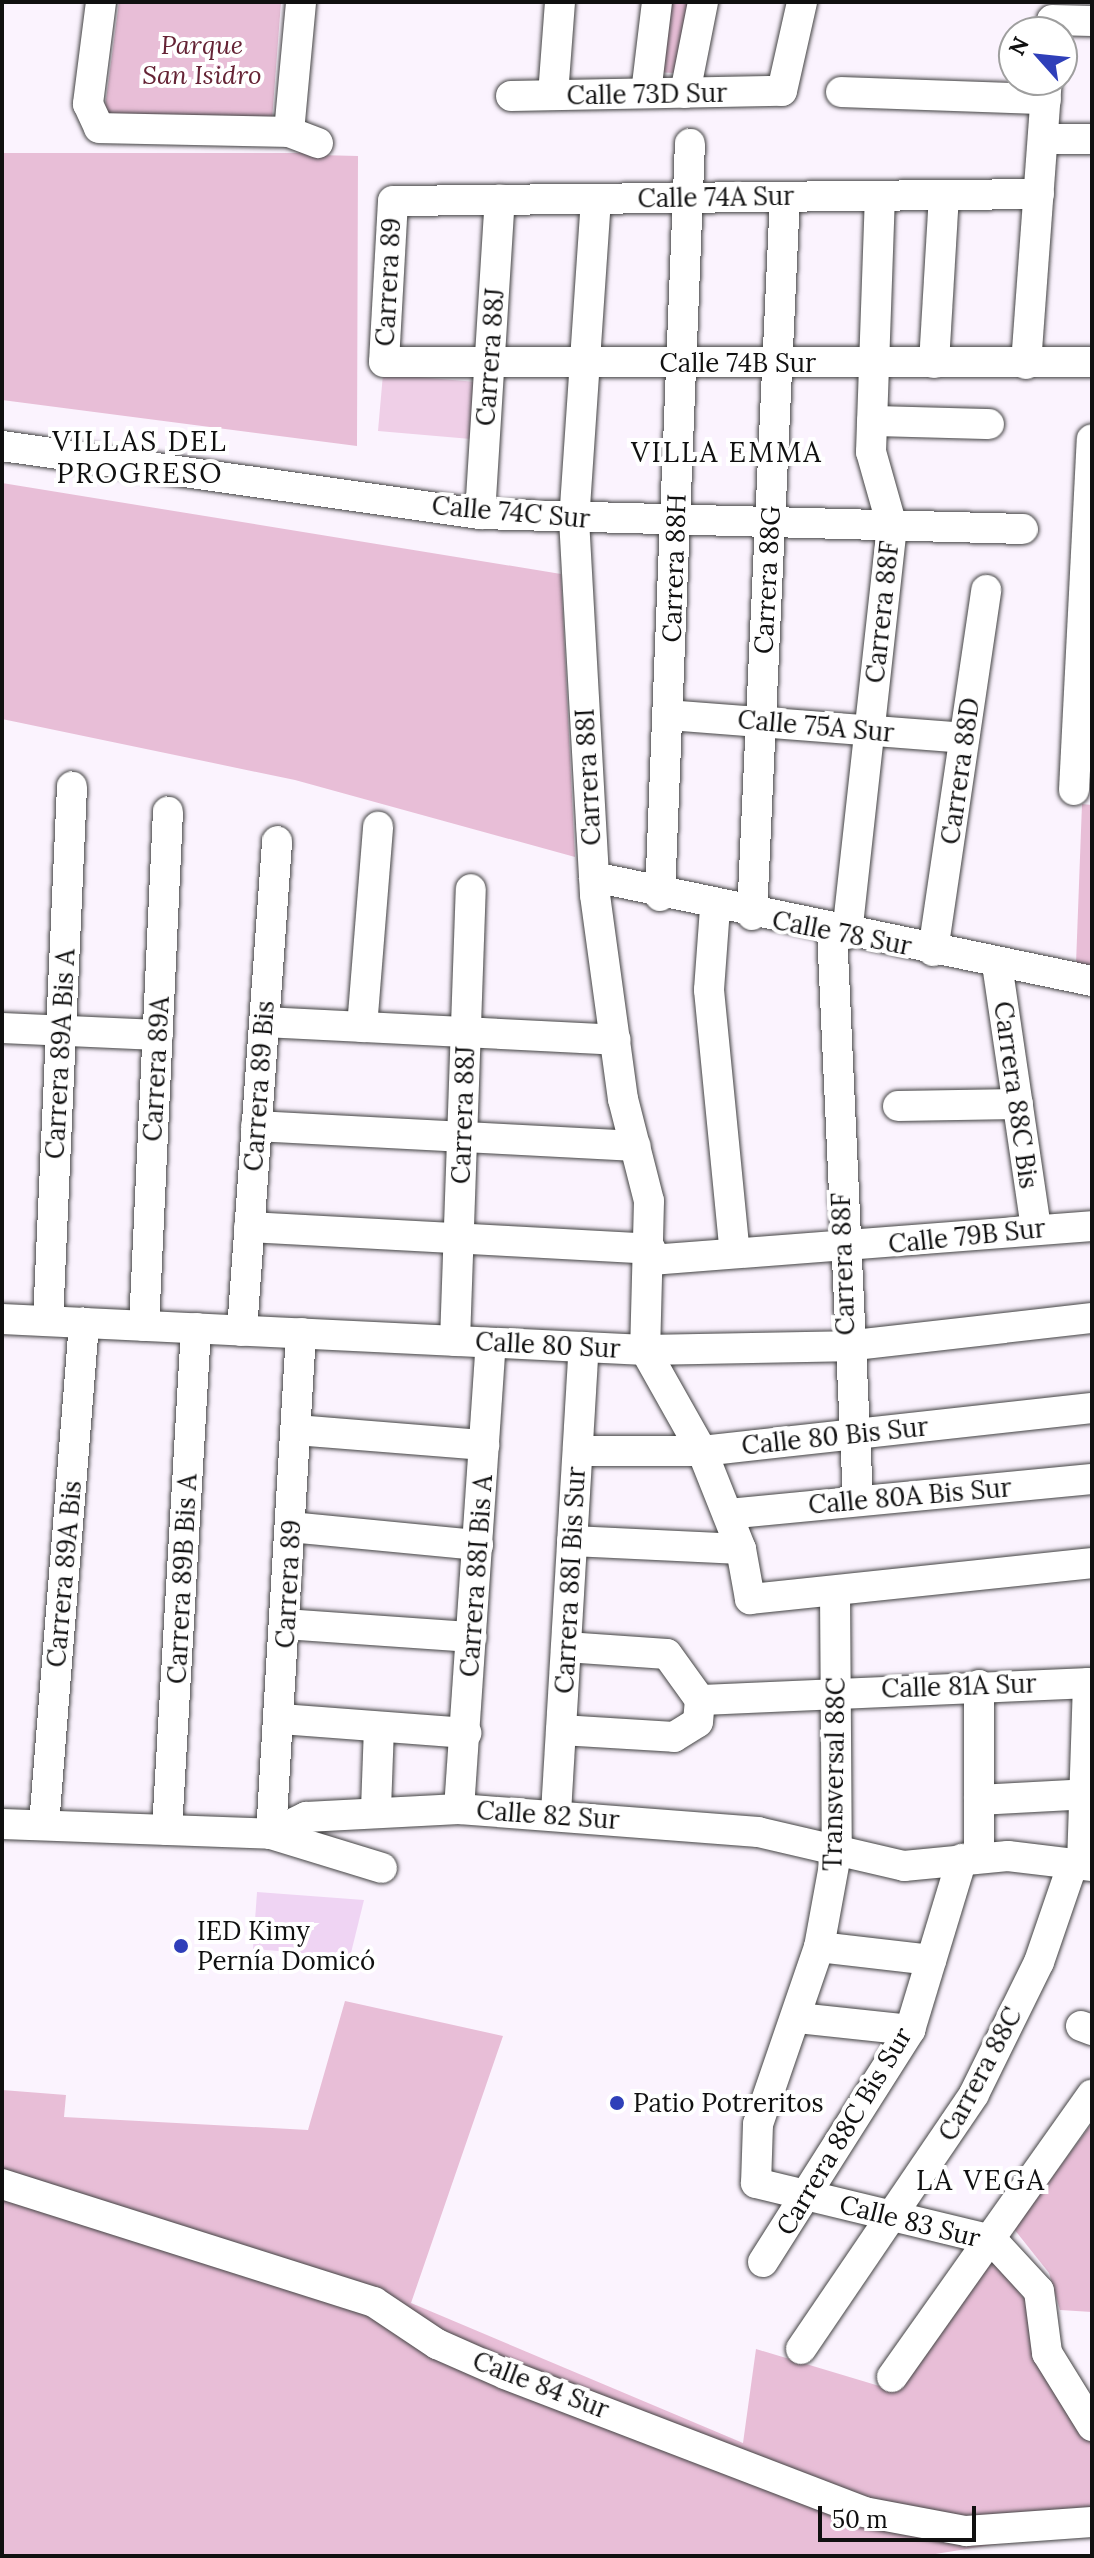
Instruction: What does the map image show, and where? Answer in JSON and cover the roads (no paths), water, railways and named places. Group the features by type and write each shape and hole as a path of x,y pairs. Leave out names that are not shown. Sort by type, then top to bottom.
{"street":[{"path":"101,2 89,118 111,132 291,128 318,143"},
{"path":"291,128 301,2"},
{"path":"553,95 560,2"},
{"path":"646,93 657,2"},
{"path":"685,93 703,2"},
{"name":"Calle 73D Sur","path":"511,96 782,91 802,2"},
{"path":"841,92 998,90"},
{"path":"1026,364 1046,96"},
{"path":"1043,139 1092,139"},
{"name":"Carrera 88H","path":"660,896 690,144"},
{"name":"Calle 74A Sur","path":"393,201 1039,194"},
{"path":"934,363 944,195"},
{"name":"Carrera 88F","path":"858,1500 841,1249 840,933 870,731 892,526 871,452 880,196"},
{"name":"Carrera 88G","path":"752,915 785,197"},
{"name":"Carrera 88I","path":"596,199 574,519 594,877 616,1040 635,1146 649,1201 651,1254 645,1350"},
{"name":"Carrera 88J","path":"480,514 500,200"},
{"name":"Carrera 89","path":"384,362 393,201"},
{"name":"Calle 74B Sur","path":"384,362 1092,362"},
{"path":"872,421 989,424"},
{"path":"1074,790 1092,439"},
{"name":"Calle 74C Sur","path":"2,446 480,514 574,519 1023,529"},
{"name":"Carrera 88D","path":"933,951 986,590"},
{"name":"Calle 75A Sur","path":"668,715 964,738"},
{"name":"Carrera 89A Bis A","path":"48,1321 72,787"},
{"name":"Carrera 89A","path":"144,1326 168,812"},
{"path":"362,1027 378,827"},
{"name":"Carrera 89 Bis","path":"242,1331 277,841"},
{"name":"Calle 78 Sur","path":"594,877 715,908 1092,981"},
{"name":"Carrera 88J","path":"455,1341 471,889"},
{"path":"715,908 709,990 735,1253"},
{"name":"Carrera 88C Bis","path":"997,964 1036,1227"},
{"path":"264,1022 616,1040"},
{"path":"2,1028 158,1035"},
{"path":"898,1106 1018,1104"},
{"path":"256,1126 635,1146"},
{"name":"Calle 79B Sur","path":"249,1227 458,1238 651,1254 841,1249 1036,1227 1092,1226"},
{"name":"Calle 80 Sur","path":"2,1319 645,1350 846,1346 1092,1318"},
{"name":"Carrera 89A Bis","path":"44,1825 84,1323"},
{"name":"Carrera 89B Bis A","path":"167,1830 196,1328"},
{"name":"Carrera 89","path":"271,1834 281,1719 301,1333"},
{"name":"Carrera 88I Bis A","path":"459,1809 491,1343"},
{"name":"Carrera 88I Bis Sur","path":"556,1813 584,1347"},
{"path":"645,1350 702,1451 741,1549 750,1599 1092,1563"},
{"name":"Calle 80 Bis Sur","path":"578,1451 702,1451 1092,1408"},
{"path":"296,1430 484,1445"},
{"name":"Calle 80A Bis Sur","path":"728,1514 1092,1479"},
{"path":"290,1527 478,1545"},
{"path":"572,1541 741,1549"},
{"name":"Transversal 88C","path":"756,2183 758,2124 798,2018 819,1947 837,1849 835,1592"},
{"path":"285,1624 472,1637"},
{"path":"561,1730 656,1739 691,1729 693,1695 672,1657 566,1647"},
{"name":"Calle 81A Sur","path":"693,1695 1090,1683"},
{"name":"Carrera 88C","path":"801,2349 897,2217 974,2094 1039,1962 1082,1864 1089,1794 1090,1683"},
{"name":"Carrera 88C Bis Sur","path":"763,2262 809,2196 910,2030 931,1960 970,1859 979,1800 979,1685"},
{"path":"281,1719 466,1733"},
{"path":"376,1809 379,1727"},
{"path":"979,1800 1089,1794"},
{"name":"Calle 82 Sur","path":"2,1824 271,1834 306,1817 376,1809 459,1809 556,1813 758,1832 904,1866 970,1859 1082,1864"},
{"path":"271,1834 382,1868"},
{"path":"819,1947 931,1960"},
{"path":"798,2018 910,2030"},
{"path":"892,2377 1092,2095"},
{"name":"Calle 83 Sur","path":"756,2183 992,2240 1039,2291 1047,2353 1092,2426"},
{"name":"Calle 84 Sur","path":"2,2184 374,2302 437,2344 505,2374 864,2512 930,2528 1026,2543 1092,2522"}],"place":[{"name":"IED Kimy Pernía Domicó","path":"181,1946"},
{"name":"Patio Potreritos","path":"617,2103"}],"district":[{"name":"VILLA EMMA","path":"727,452"},
{"name":"VILLAS DEL PROGRESO","path":"140,457"},
{"name":"LA VEGA","path":"981,2180"}],"park label":[{"name":"Parque San Isidro","path":"202,60"}]}
